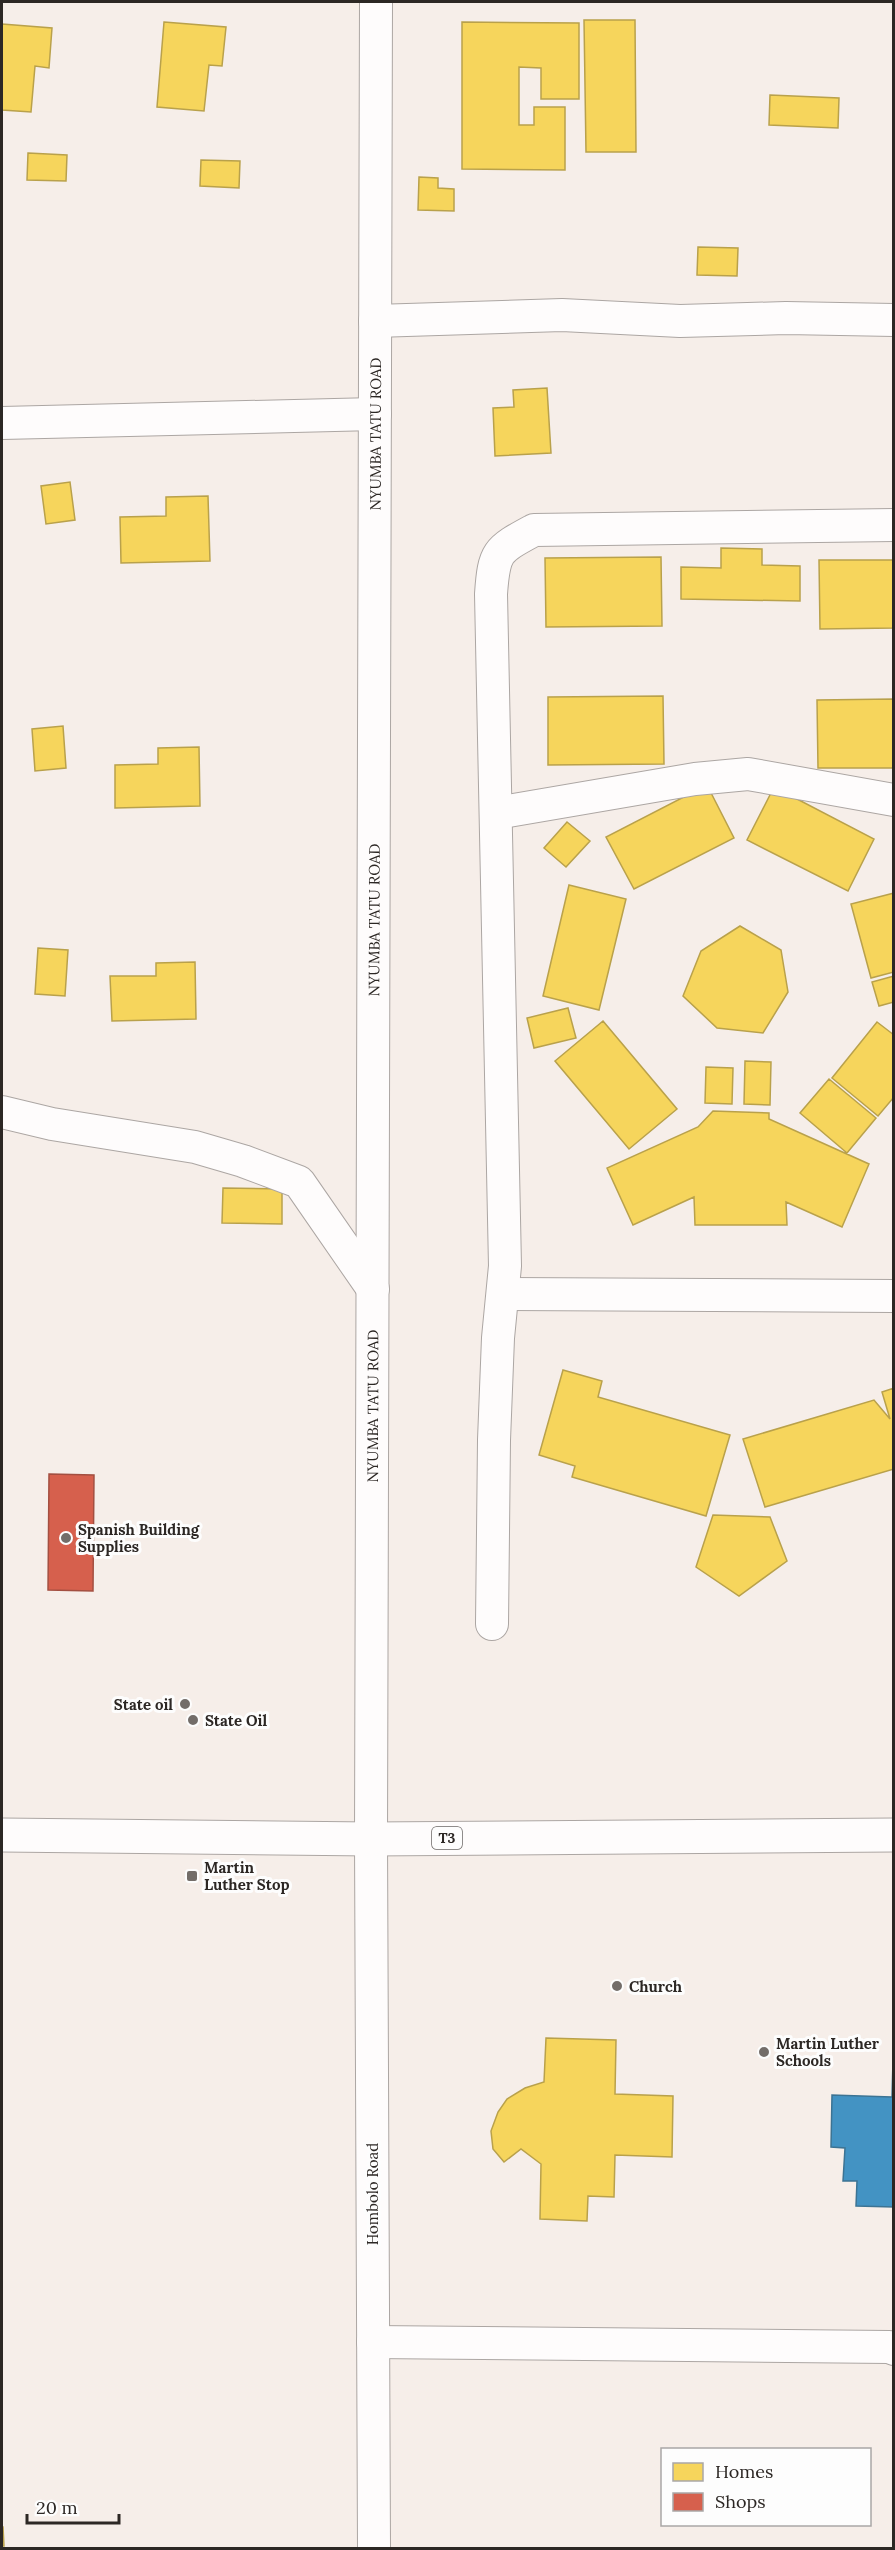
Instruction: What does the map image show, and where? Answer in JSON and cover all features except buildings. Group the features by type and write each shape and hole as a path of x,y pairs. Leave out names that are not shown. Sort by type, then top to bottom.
{"highway":[{"name":"T3","path":"2,1835 371,1839 894,1835"}],"street":[{"name":"NYUMBA TATU ROAD","path":"371,1839 376,2"},
{"path":"375,321 562,315 680,321 786,318 894,320"},
{"path":"2,423 375,414"},
{"path":"492,1624 494,1440 498,1338 505,1266 491,594 493,564 505,545 534,530 894,525"},
{"path":"496,813 695,779 748,774 894,800"},
{"path":"2,1112 52,1124 195,1147 243,1161 298,1182 373,1289"},
{"path":"503,1294 894,1296"},
{"name":"Hombolo Road","path":"371,1839 374,2548"},
{"path":"373,2342 889,2347 894,2349"}],"place":[{"name":"Spanish Building Supplies","path":"66,1538"},
{"name":"State oil","path":"185,1704"},
{"name":"State Oil","path":"193,1720"},
{"name":"Martin Luther Stop","path":"192,1876"},
{"name":"Church","path":"617,1986"},
{"name":"Martin Luther Schools","path":"764,2052"}]}
